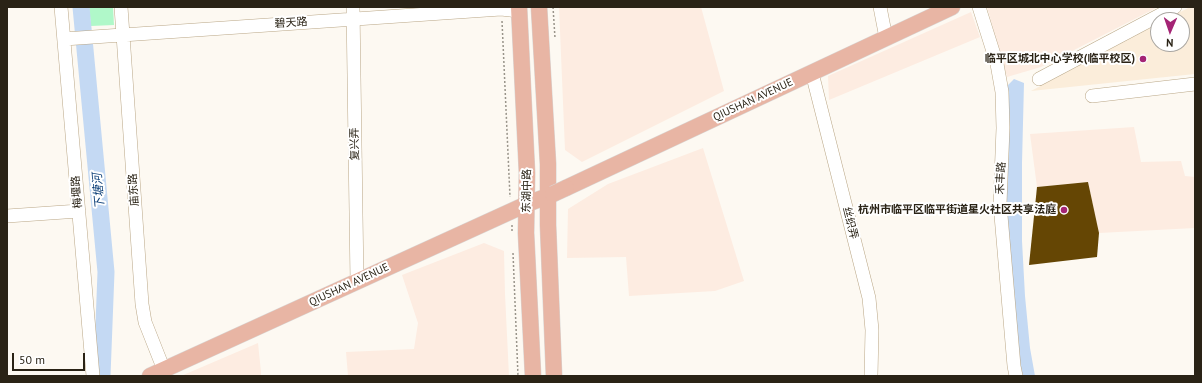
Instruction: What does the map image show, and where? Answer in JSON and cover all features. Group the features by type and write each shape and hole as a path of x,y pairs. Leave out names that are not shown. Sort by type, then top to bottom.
{"main road":[{"name":"东湖中路","path":"539,7 548,164 556,193 548,226 554,376"},
{"name":"QIUSHAN AVENUE","path":"157,373 526,204 556,193 952,7"},
{"name":"东湖中路","path":"519,9 527,173 526,233 533,376"}],"street":[{"name":"梅堰路","path":"62,7 93,376"},
{"name":"庙东路","path":"121,7 119,35 142,304 157,373"},
{"path":"880,7 886,38"},
{"name":"禾丰路","path":"979,7 997,64 1002,92 1004,128 1000,204 1016,376"},
{"path":"1039,79 1175,7"},
{"name":"碧天路","path":"64,39 353,13 519,9"},
{"name":"复兴弄","path":"353,13 357,282"},
{"name":"丝织弄","path":"812,73 868,298 872,330 871,376"},
{"path":"1092,96 1195,84"},
{"path":"7,216 79,211"}],"path":[{"path":"501,9 512,235"},
{"path":"513,250 518,376"}],"shaded area":[{"path":"559,7 701,7 724,91 582,162 565,150"},
{"path":"987,7 1158,7 1041,67 1007,77"},
{"name":"临平区城北中心学校(临平校区)","path":"1190,7 1195,7 1195,74 1031,91 1150,28 1150,52 1190,52 1190,12 1180,12"},
{"path":"971,12 980,37 829,100 828,76"},
{"path":"1134,127 1141,162 1181,161 1185,176 1195,177 1195,228 1099,233 1088,182 1037,187 1030,134"},
{"path":"703,148 744,281 715,291 629,296 626,257 567,258 568,209 608,184"},
{"path":"484,243 504,251 509,376 348,376 346,352 414,349 418,323 402,275"},
{"path":"258,343 261,376 181,376"}],"green space":[{"path":"89,7 113,7 114,25 91,26"}],"water":[{"path":"1014,79 1024,83 1022,241 1030,348 1035,376 1021,376 1004,240 1007,86"}],"building":[{"name":"杭州市临平区临平街道星火社区共享法庭","path":"1088,182 1099,233 1097,257 1029,265 1037,187"}],"waterway":[{"name":"下塘河","path":"81,7 106,272 102,376"}],"place":[{"name":"临平区城北中心学校(临平校区)","path":"1143,59"},
{"name":"杭州市临平区临平街道星火社区共享法庭","path":"1064,210"}]}
